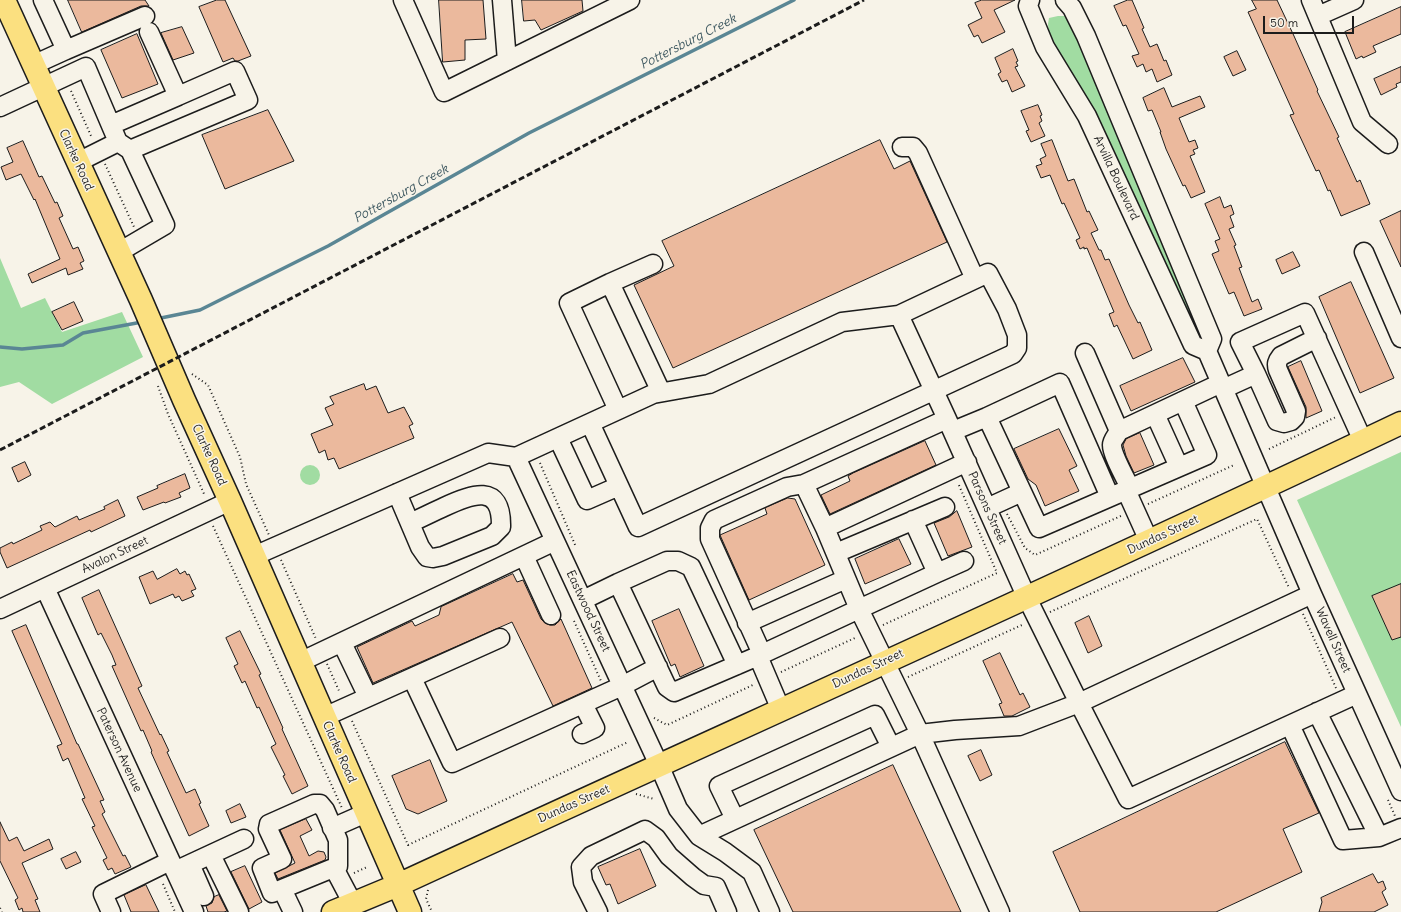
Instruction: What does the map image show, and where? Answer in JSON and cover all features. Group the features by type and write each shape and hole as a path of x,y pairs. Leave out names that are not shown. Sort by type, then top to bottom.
{"main road":[{"name":"Clarke Road","path":"5,0 33,65 141,300 324,717 349,821 398,884 410,912"},
{"name":"Dundas Street","path":"343,908 1027,598 1401,423"}],"street":[{"path":"43,0 66,50"},
{"path":"403,0 444,92 630,0"},
{"path":"502,0 507,60"},
{"name":"Arvilla Boulevard","path":"1030,0 1028,6 1045,47 1087,116 1193,345 1207,352 1212,339 1086,36 1072,8 1065,0"},
{"path":"1311,0 1362,122 1388,144"},
{"path":"1318,16 1354,0"},
{"path":"33,65 66,50 147,24 178,96"},
{"path":"0,107 86,67 111,125 124,146 165,225 119,252"},
{"path":"78,162 248,100 236,72 111,125"},
{"path":"902,147 912,147 918,153 976,278"},
{"path":"1364,252 1401,338"},
{"path":"618,410 569,303 654,264"},
{"path":"254,556 488,453 516,457 653,394 709,384 842,322 899,315 988,273 1007,309 1017,335 1017,348 1013,354 638,527 590,423"},
{"path":"610,284 661,392"},
{"path":"1317,338 1281,356 1278,361 1278,370 1296,411 1295,417 1292,421 1284,423 1278,421 1240,342 1306,313 1363,441"},
{"name":"Parsons Street","path":"899,315 967,462 1027,598 1128,799 1290,725"},
{"path":"1207,352 1265,487"},
{"path":"1085,353 1119,431"},
{"path":"1122,492 1116,458 1112,445 1114,438 1119,431 1183,401 1256,374"},
{"path":"781,710 767,678 760,655 747,623 710,539 710,528 714,520 787,486 804,484 950,425 987,416 1060,383 1149,541"},
{"path":"987,416 1039,528 1207,455 1183,401"},
{"path":"1155,414 1179,467"},
{"path":"558,438 587,500 619,486"},
{"name":"Eastwood Street","path":"516,457 583,600 615,690 659,765 678,809 698,836"},
{"path":"825,528 967,462"},
{"path":"804,484 884,662 920,734 1000,912"},
{"name":"Wavell Street","path":"1265,487 1401,791"},
{"path":"987,508 1022,492"},
{"path":"397,493 410,523 423,553 427,557 433,558 443,556 492,536 501,527 501,516 498,505 491,497 481,495 467,496 410,523"},
{"name":"Avalon Street","path":"0,610 206,505 230,501"},
{"path":"836,553 944,507"},
{"path":"907,523 937,573"},
{"path":"858,605 862,586 852,559 854,552 892,536 907,523"},
{"path":"300,662 322,653 555,541"},
{"path":"524,556 551,615"},
{"path":"583,600 667,561 678,561 691,567 737,665"},
{"path":"618,583 667,687 674,692 760,655 858,605 964,562"},
{"path":"747,623 846,579"},
{"name":"Paterson Avenue","path":"45,588 194,912"},
{"path":"698,836 920,734 1019,726 1079,703 1312,594"},
{"path":"324,717 500,638"},
{"path":"342,643 368,697"},
{"path":"412,678 452,763 615,690 658,667"},
{"path":"1357,694 1290,725 1343,840 1379,838 1401,828"},
{"path":"582,734 595,728 583,704"},
{"path":"1317,712 1379,838"},
{"path":"735,819 719,786 875,715 891,747"},
{"path":"314,804 320,804 325,810 349,821 338,840 338,866 334,868 272,893 262,868 282,859 268,829 270,824 314,804"},
{"path":"598,912 584,882 581,867 591,856 645,830 656,838 669,856 693,877 704,885 716,887 727,912"},
{"path":"698,836 725,852 752,872 770,912"},
{"path":"111,912 103,894 173,866 212,855 244,839"},
{"path":"212,855 239,912"},
{"path":"173,866 204,896"},
{"path":"334,868 343,908"},
{"path":"282,889 292,912"}],"path":[{"path":"69,85 92,138"},
{"path":"103,161 135,229"},
{"path":"191,373 208,385 240,457 246,484 408,845 628,742"},
{"path":"158,384 168,414 206,505 349,821"},
{"path":"1269,449 1336,418"},
{"path":"534,449 577,550"},
{"path":"1146,505 1234,465"},
{"path":"1049,612 1257,519 1289,588"},
{"path":"1303,614 1337,691"},
{"path":"572,616 615,690"},
{"path":"904,680 1024,624"},
{"path":"651,712 654,718 667,725 870,631"},
{"path":"173,866 175,912"},
{"path":"0,908 2,912"}],"green space":[{"path":"1066,16 1072,21 1205,339 1200,341 1049,37 1049,18"},
{"path":"0,258 21,308 45,298 62,332 122,312 143,357 52,404 19,382 0,387"},
{"path":"1401,452 1401,727 1297,500"},
{"path":"310,465 317,468 320,475 317,482 310,485 303,482 300,475 303,468"}],"building":[{"path":"68,0 145,0 149,6 141,6 82,32"},
{"path":"217,0 225,0 251,56 238,61 235,61 233,58 223,62 199,7"},
{"path":"439,0 483,0 486,39 465,40 465,60 443,62"},
{"path":"522,0 582,0 583,11 541,30 535,20 524,21"},
{"path":"982,0 1015,0 994,10 1005,32 982,43 978,35 974,37 968,25 982,18 975,3"},
{"path":"1128,0 1132,0 1150,47 1157,44 1172,75 1157,82 1152,69 1146,72 1143,64 1137,67 1132,56 1139,54 1126,25 1123,26 1114,6"},
{"path":"1252,0 1277,0 1339,137 1337,138 1357,182 1360,180 1370,204 1341,216 1330,190 1328,191 1319,170 1316,171 1290,115 1294,114 1248,12 1256,9"},
{"path":"1401,7 1401,34 1373,46 1376,52 1363,58 1362,56 1356,59 1345,32"},
{"path":"182,27 194,53 173,60 161,33"},
{"path":"137,34 158,84 122,98 101,50"},
{"path":"1013,49 1018,61 1016,62 1018,66 1015,67 1025,86 1012,92 1007,80 1002,82 998,74 1001,72 995,58"},
{"path":"1237,51 1246,70 1233,76 1224,57"},
{"path":"1401,67 1401,82 1396,84 1397,87 1381,95 1374,79"},
{"path":"1164,88 1172,107 1200,96 1205,107 1179,118 1189,142 1195,140 1198,148 1193,150 1195,154 1190,156 1205,192 1191,198 1185,185 1183,186 1166,149 1152,110 1148,111 1143,98"},
{"path":"1038,105 1042,115 1040,116 1042,121 1039,123 1045,136 1031,142 1026,131 1029,130 1021,111"},
{"path":"268,110 294,161 225,189 202,135"},
{"path":"880,140 894,169 910,161 947,242 673,368 634,285 674,266 662,241"},
{"path":"1052,140 1068,181 1074,179 1087,212 1089,211 1098,230 1091,233 1099,250 1101,250 1105,260 1109,259 1129,305 1138,323 1140,322 1152,350 1133,359 1117,325 1114,327 1109,314 1114,312 1087,248 1084,249 1084,247 1080,249 1076,240 1080,238 1064,203 1062,204 1050,175 1041,178 1036,166 1042,164 1040,159 1046,156 1041,144"},
{"path":"23,141 39,177 42,176 55,203 57,202 63,216 59,218 73,249 78,247 84,261 80,263 83,269 68,275 66,268 32,283 28,274 60,259 35,199 34,200 21,174 6,180 1,167 13,162 7,148"},
{"path":"1220,197 1224,208 1231,205 1234,214 1230,216 1234,227 1229,229 1236,245 1234,246 1242,267 1239,268 1252,302 1258,299 1262,309 1244,316 1234,292 1229,294 1212,254 1219,251 1215,241 1220,239 1205,204"},
{"path":"1401,211 1401,267 1380,221"},
{"path":"1293,252 1300,266 1282,274 1276,260"},
{"path":"1351,282 1394,378 1360,393 1319,297"},
{"path":"74,302 83,321 62,330 52,312"},
{"path":"1183,358 1195,382 1131,411 1120,386"},
{"path":"1301,361 1322,411 1306,418 1306,407 1288,367"},
{"path":"364,384 366,390 376,386 388,413 404,407 413,424 409,426 414,438 339,469 334,458 328,460 325,450 319,453 311,434 333,425 325,408 334,404 330,397"},
{"path":"1059,429 1077,466 1069,470 1079,491 1045,506 1036,485 1028,479 1014,449"},
{"path":"1140,433 1154,465 1134,473 1126,456 1123,445 1126,439"},
{"path":"925,441 936,465 830,514 821,495 850,481 848,476 853,473"},
{"path":"25,462 31,475 18,482 12,468"},
{"path":"185,474 190,488 179,493 181,497 143,510 137,497 158,488 157,486"},
{"path":"788,498 795,499 825,565 749,600 720,535 767,514 765,508"},
{"path":"118,500 125,516 91,532 90,530 7,568 0,552 0,548 12,542 13,544 42,530 40,526 50,522 55,527 77,516 79,520 105,509 104,507"},
{"path":"957,511 972,547 948,556 934,523 949,517"},
{"path":"899,539 911,564 865,584 855,559"},
{"path":"177,569 180,574 185,571 187,575 189,574 196,589 191,591 194,596 182,601 179,596 175,598 173,594 150,604 139,577 153,571 157,579"},
{"path":"513,574 517,582 523,580 541,619 545,623 555,625 561,619 592,688 553,706 512,622 373,683 357,647 412,621 415,626 439,615 441,607"},
{"path":"1401,584 1401,637 1392,640 1372,596"},
{"path":"99,590 142,686 138,688 169,751 167,752 186,793 195,789 201,803 199,804 209,826 189,836 151,752 152,751 143,730 141,731 112,666 116,665 112,655 101,633 98,635 82,598"},
{"path":"679,609 704,666 680,677 675,664 671,666 652,621"},
{"path":"1089,616 1102,646 1088,653 1075,623"},
{"path":"26,625 77,744 104,800 100,801 105,812 102,814 123,856 125,855 131,867 115,874 112,868 108,870 103,860 107,858 92,827 95,826 82,799 85,798 68,758 63,761 57,746 62,744 12,631"},
{"path":"240,631 261,674 259,675 308,786 292,794 283,776 285,775 271,747 276,744 245,681 242,683 234,666 238,664 226,638"},
{"path":"1000,653 1020,695 1023,693 1030,707 1012,716 1004,716 999,704 1002,703 983,661"},
{"path":"1285,742 1319,813 1283,829 1302,872 1216,912 1080,912 1053,852"},
{"path":"981,750 992,775 980,781 968,756"},
{"path":"430,760 447,801 418,814 406,809 392,776"},
{"path":"893,765 961,912 793,912 754,830"},
{"path":"240,804 246,817 231,823 226,811"},
{"path":"306,819 312,830 300,836 309,856 318,851 324,852 326,857 325,860 278,879 275,873 295,863 280,830"},
{"path":"0,822 9,841 17,837 24,851 49,839 53,849 22,863 38,899 35,900 40,912 23,912 22,908 19,910 15,900 18,898 0,861"},
{"path":"640,849 656,886 618,904 610,884 606,885 598,867"},
{"path":"76,852 81,862 66,869 61,859"},
{"path":"245,866 262,902 249,909 231,872"},
{"path":"1373,874 1378,883 1383,881 1386,889 1382,892 1388,905 1374,912 1319,912 1322,902 1321,898"},
{"path":"146,885 159,912 131,912 124,895"},
{"path":"219,895 227,911 208,912 206,906 212,903 214,897"}],"waterway":[{"name":"Pottersburg Creek","path":"156,319 200,310 328,246 529,133 794,0"},
{"name":"Pottersburg Creek","path":"0,347 22,349 63,345 83,333 142,322"}],"railway":[{"path":"0,450 864,0"}]}
